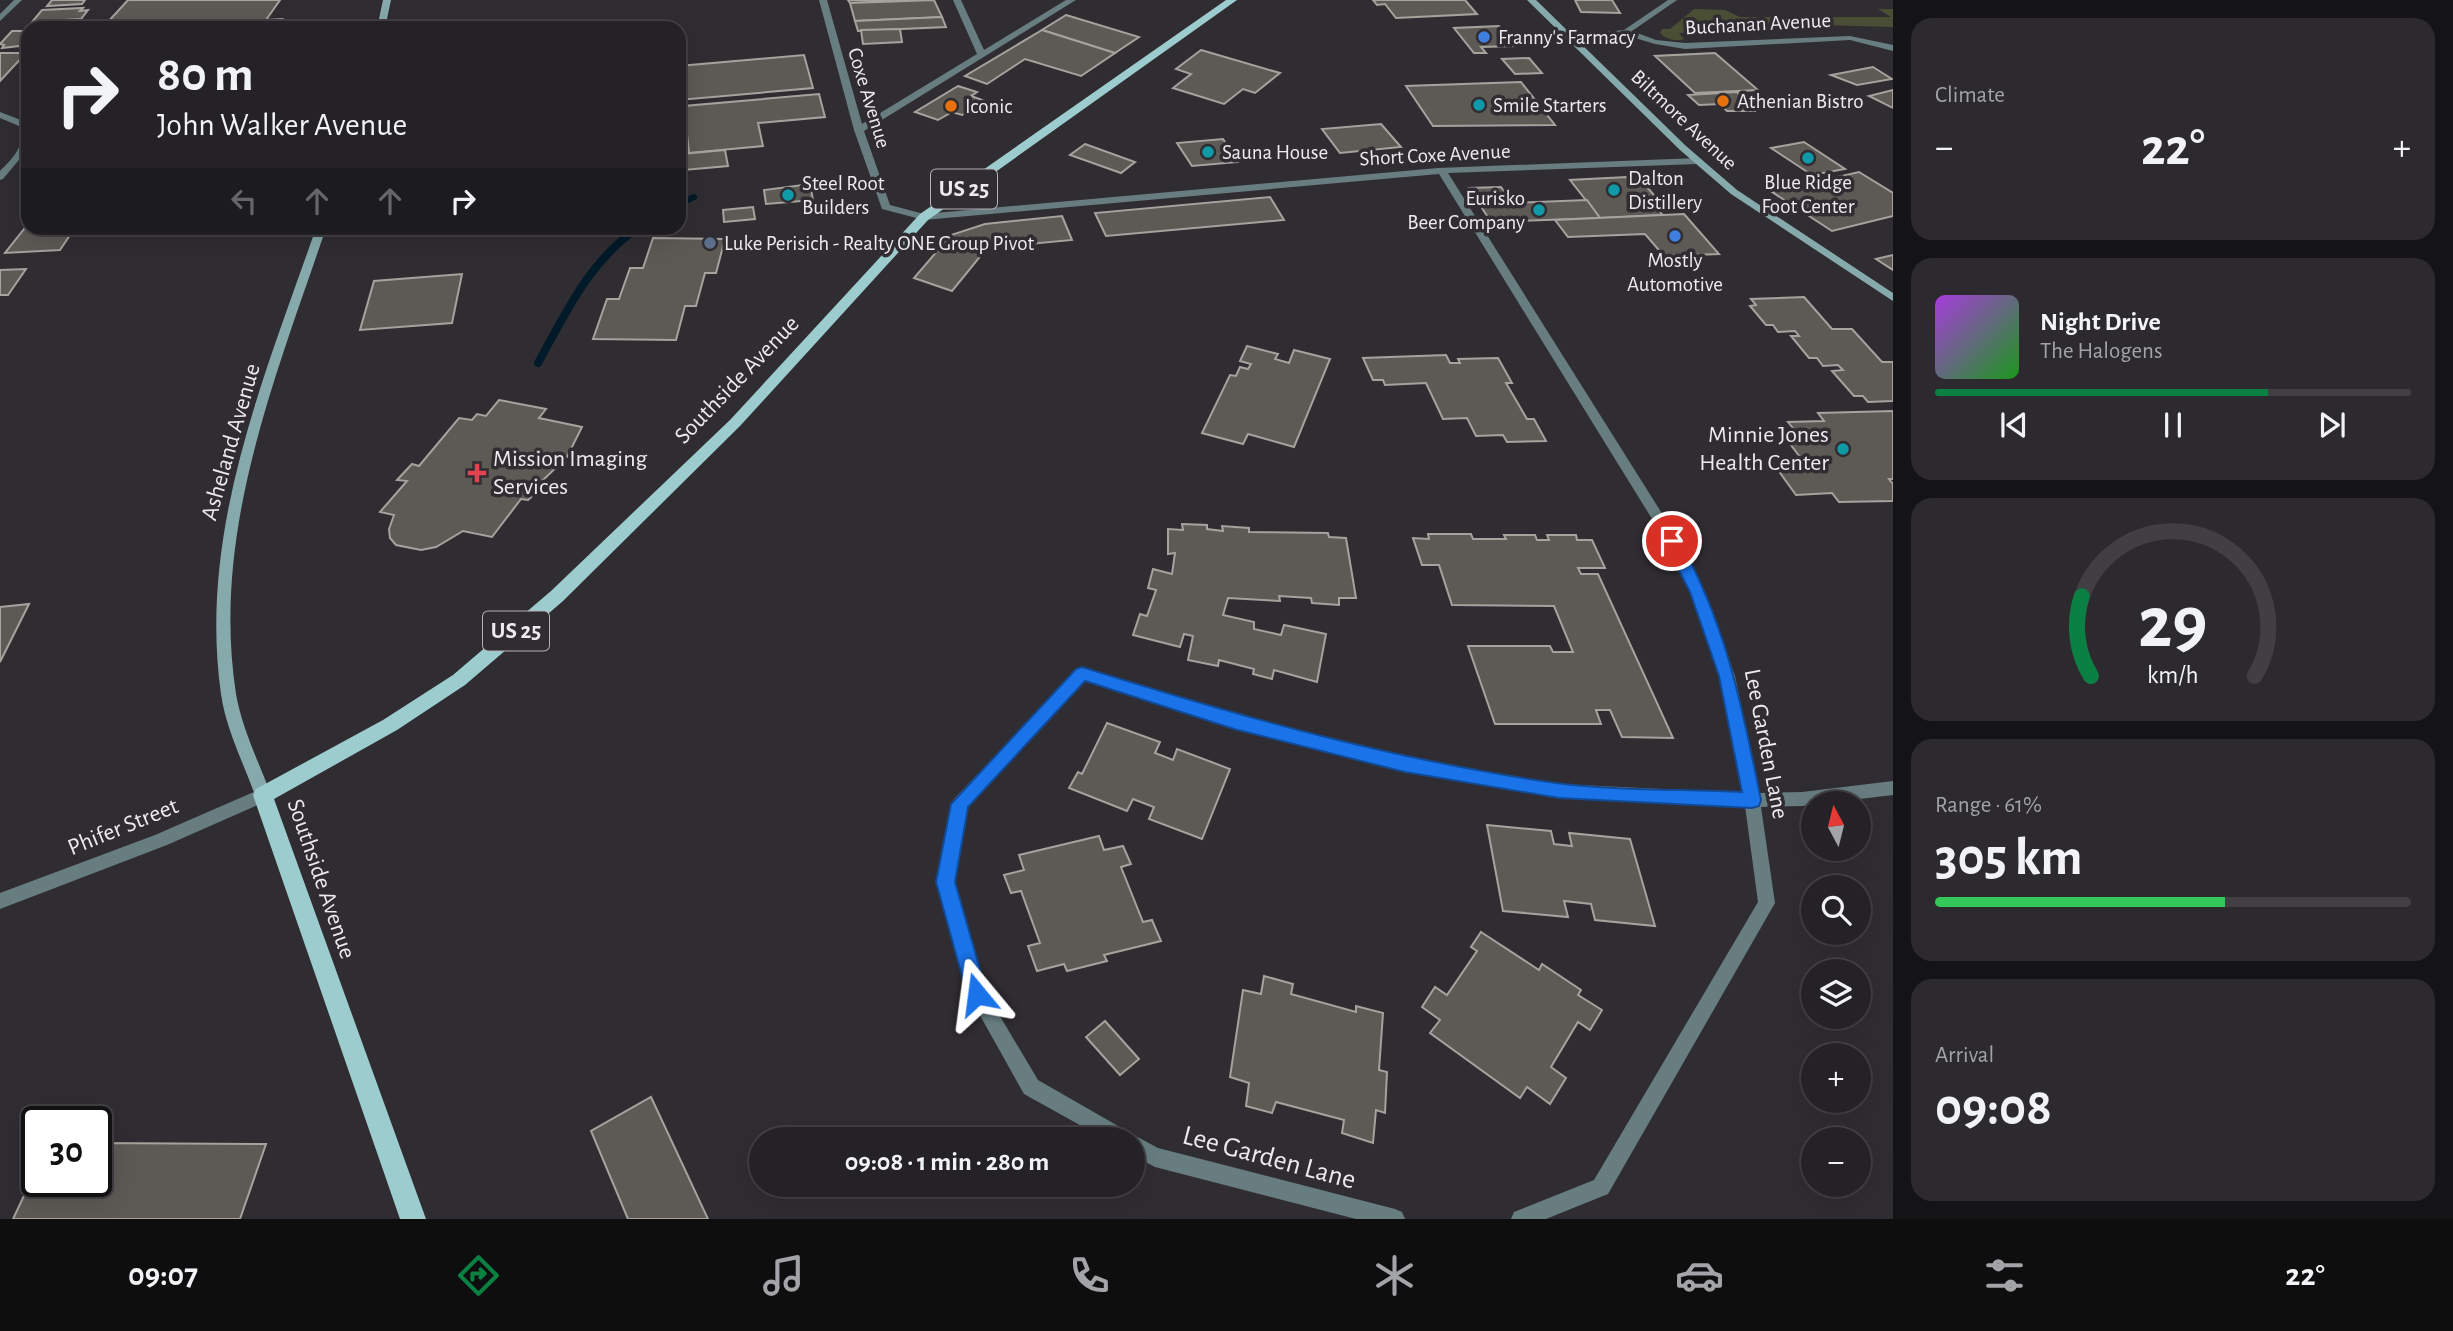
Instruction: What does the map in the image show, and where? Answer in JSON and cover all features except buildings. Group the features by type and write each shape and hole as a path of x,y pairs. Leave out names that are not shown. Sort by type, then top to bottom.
{"main road":[{"path":"382,21 387,0"},
{"name":"Southside Avenue","path":"413,1219 263,795 390,725 459,680 556,596 735,423 924,217 1233,0"},
{"name":"Biltmore Avenue","path":"1531,0 1698,161 1734,192 1893,298"},
{"name":"Asheland Avenue","path":"263,795 229,696 223,622 225,551 234,494 319,235"}],"street":[{"path":"0,19 18,0"},
{"name":"Coxe Avenue","path":"823,0 859,130 886,207 924,217"},
{"path":"957,0 982,55"},
{"path":"859,130 1072,0"},
{"path":"1569,38 1626,32 1673,0"},
{"name":"Buchanan Avenue","path":"1626,32 1655,42 1685,46 1850,38 1893,48"},
{"path":"0,115 21,123"},
{"path":"0,177 21,153"},
{"name":"Short Coxe Avenue","path":"924,217 1442,171 1698,161"},
{"name":"Lee Garden Lane","path":"1442,171 1663,526 1692,580 1728,676 1752,800 1767,903 1601,1186 1521,1219"},
{"path":"1103,1127 1031,1087 977,994 945,882 960,804 1082,674 1234,722 1405,765 1559,791 1752,800 1802,799 1893,788"},
{"name":"Phifer Street","path":"0,901 160,840 263,795"},
{"name":"Lee Garden Lane","path":"1145,1152 1154,1157 1395,1219"}],"green space":[{"path":"1694,9 1725,10 1740,17 1891,17 1878,9 1893,9 1893,27 1821,25 1679,33 1684,39 1677,40 1660,33 1662,29 1670,29"}],"waterway":[{"path":"686,201 694,197"},
{"path":"538,363 592,272 629,235"}],"place":[{"name":"Franny's Farmacy","path":"1484,37"},
{"name":"Athenian Bistro","path":"1723,101"},
{"name":"Smile Starters","path":"1479,105"},
{"name":"Iconic","path":"951,106"},
{"name":"Sauna House","path":"1208,152"},
{"name":"Blue Ridge Foot Center","path":"1808,158"},
{"name":"Dalton Distillery","path":"1614,190"},
{"name":"Steel Root Builders","path":"788,195"},
{"name":"Eurisko Beer Company","path":"1539,210"},
{"name":"Mostly Automotive","path":"1675,236"},
{"name":"Luke Perisich - Realty ONE Group Pivot","path":"710,243"},
{"name":"Minnie Jones Health Center","path":"1843,449"},
{"name":"Mission Imaging Services","path":"477,473"}],"route":[{"path":"977,994 945,882 960,804 1082,674 1234,722 1405,765 1559,791 1752,800 1728,676 1698,592 1672,541"}]}
